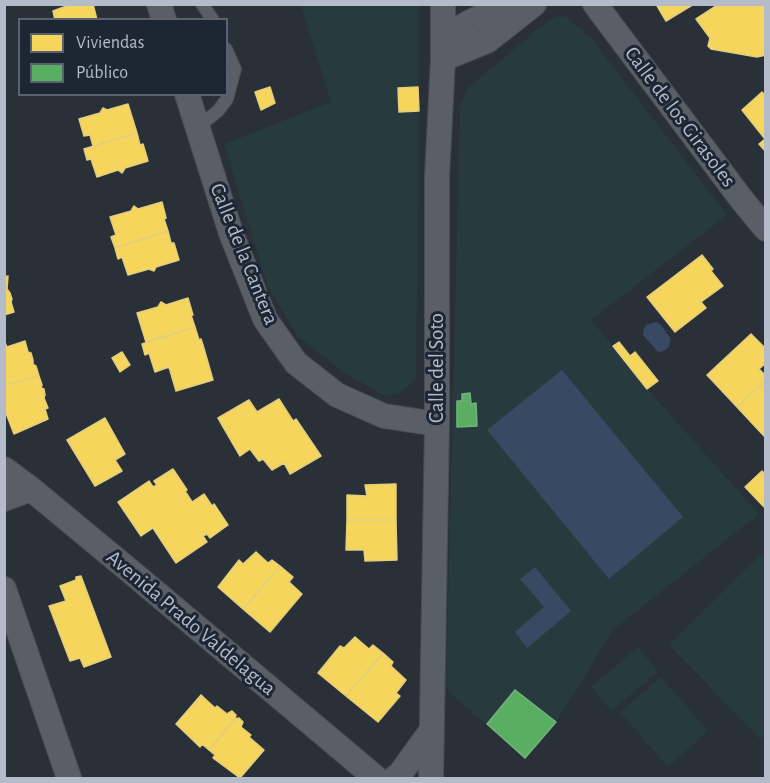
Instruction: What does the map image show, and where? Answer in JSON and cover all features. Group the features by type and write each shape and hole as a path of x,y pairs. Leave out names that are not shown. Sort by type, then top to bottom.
{"street":[{"name":"Calle del Soto","path":"431,778 437,424 437,177 443,4"},
{"name":"Calle de los Girasoles","path":"595,4 765,229"},
{"path":"443,48 487,41 531,7"},
{"path":"443,48 485,8 531,7"},
{"name":"Calle de la Cantera","path":"189,96 231,233 265,319 296,363 337,395 384,416 437,424"},
{"name":"Avenida Prado Valdelagua","path":"4,469 31,489 376,778"},
{"path":"4,499 31,489"},
{"path":"4,589 69,778"},
{"path":"395,778 430,731"}],"lane":[{"path":"202,4 212,18"},
{"path":"228,53 235,69 228,95"},
{"path":"198,127 218,111 228,96"}],"green space":[{"path":"301,5 419,5 418,87 398,88 399,112 419,111 416,378 401,392 385,396 343,372 297,335 268,287 224,144 331,102"},
{"path":"559,16 566,17 591,38 727,215 591,320 647,389 759,514 614,629 556,722 525,758 449,692 446,685 460,110 468,88 545,23"},
{"path":"763,552 766,554 766,733 760,739 669,645"},
{"path":"638,647 658,672 611,711 591,687"},
{"path":"661,677 708,731 668,767 620,712"}],"water":[{"path":"656,322 670,338 669,347 664,351 658,352 643,335 647,325"},
{"path":"562,370 683,517 609,579 487,430"},
{"path":"535,567 571,611 527,648 515,632 544,607 520,579"}],"building: Viviendas":[{"path":"72,4 93,4 96,18 55,18 53,11"},
{"path":"656,4 694,4 666,21"},
{"path":"719,4 766,4 766,55 757,57 711,49 708,46 710,38 696,19"},
{"path":"270,87 275,103 261,110 255,92"},
{"path":"418,87 419,111 399,112 398,88"},
{"path":"762,92 766,96 766,152 759,144 765,139 742,110"},
{"path":"128,104 137,133 93,146 90,135 84,136 79,119 100,113 103,108 107,110"},
{"path":"137,133 148,161 125,168 122,173 118,170 97,177 91,159 87,160 84,149"},
{"path":"162,202 168,231 115,248 111,237 116,235 110,217 131,211 134,206 138,209"},
{"path":"168,231 179,260 156,267 154,271 149,269 128,275 122,257 118,259 115,248"},
{"path":"702,255 723,286 701,302 706,308 675,332 647,297"},
{"path":"8,276 7,289 12,299 14,312 4,315 4,277"},
{"path":"188,298 195,327 146,342 137,313 158,307 161,302 166,305"},
{"path":"195,327 199,340 201,339 213,380 176,391 169,367 155,372 149,353 145,355 142,344"},
{"path":"751,334 766,349 766,363 759,369 766,376 766,380 737,407 707,375"},
{"path":"4,340 7,347 25,341 39,376 4,385"},
{"path":"619,342 630,356 635,352 658,381 647,389 613,346"},
{"path":"122,352 130,365 120,372 112,358"},
{"path":"39,376 48,408 45,409 48,419 14,434 4,408 4,385"},
{"path":"766,380 766,434 764,436 737,407"},
{"path":"279,399 293,421 296,419 321,456 290,474 284,463 272,470 263,459 259,461 250,449 240,456 218,418 249,400 257,412"},
{"path":"105,418 125,454 115,460 122,471 95,486 67,440"},
{"path":"173,469 192,502 204,494 228,525 210,538 207,534 203,536 207,542 176,563 153,528 141,536 118,502 149,481 153,487 157,485 154,481"},
{"path":"762,471 766,475 766,509 745,487"},
{"path":"396,484 396,520 347,520 347,495 367,496 365,485"},
{"path":"347,520 396,520 397,560 365,561 364,550 346,550"},
{"path":"256,552 268,563 272,560 280,566 243,609 218,587 239,560 243,564"},
{"path":"280,566 293,577 289,582 302,594 270,632 243,609"},
{"path":"81,576 111,657 84,667 80,658 70,661 49,606 66,601 60,586"},
{"path":"355,637 369,649 373,645 383,653 346,696 318,673 340,646 344,648"},
{"path":"383,653 393,662 391,666 406,680 396,693 400,696 378,722 346,696"},
{"path":"201,695 215,708 217,706 227,714 232,711 236,715 209,750 202,744 200,747 176,724"},
{"path":"239,718 243,722 241,727 264,750 240,778 213,758 215,755 209,750 235,719"}],"building: Público":[{"path":"470,393 471,404 476,403 477,426 457,427 457,401 462,401 462,394"},
{"path":"515,690 556,722 525,758 487,724"}]}
